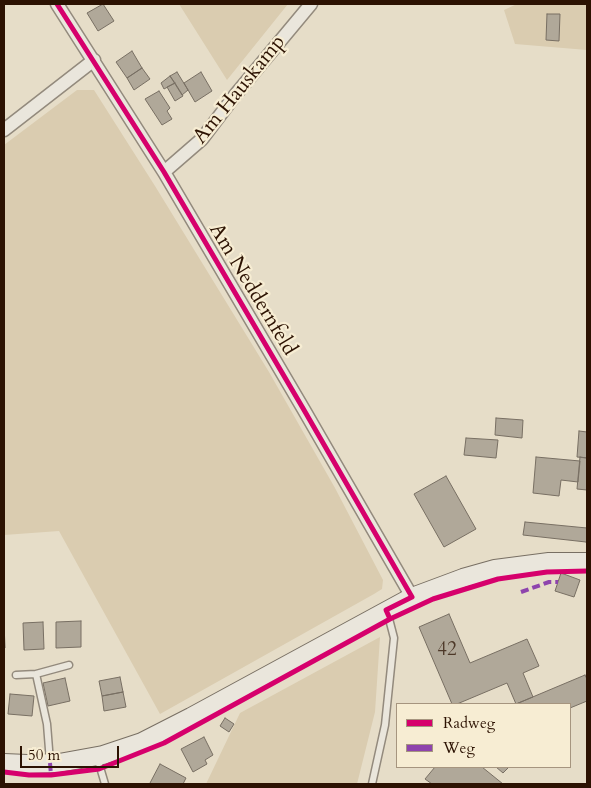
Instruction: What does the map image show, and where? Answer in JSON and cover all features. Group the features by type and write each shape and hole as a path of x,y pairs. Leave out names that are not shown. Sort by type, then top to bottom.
{"street":[{"name":"Am Neddernfeld","path":"57,4 164,172 300,401 412,597"},
{"name":"Am Hauskamp","path":"164,172 202,140 236,94 311,4"},
{"path":"4,130 94,60"},
{"path":"4,763 50,763 97,756 142,742 386,610 412,597 463,578 495,569 549,562 587,562"}],"lane":[{"path":"372,784 385,725 394,638 386,610"},
{"path":"16,675 36,674 69,665"},
{"path":"36,674 47,724 50,763"},
{"path":"97,756 105,784"}],"shaded area":[{"path":"179,4 288,4 227,80"},
{"path":"517,4 587,4 587,50 515,44 504,10"},
{"path":"77,90 94,90 155,186 269,372 335,488 383,580 382,589 374,594 160,714 59,531 4,535 4,145"},
{"path":"380,637 375,712 357,784 206,784 240,713"}],"building":[{"path":"103,4 114,21 98,31 87,13"},
{"path":"547,14 560,14 559,41 546,40"},
{"path":"132,51 142,68 127,78 116,62"},
{"path":"142,68 150,79 134,90 127,78"},
{"path":"177,72 188,90 182,95 170,76"},
{"path":"201,72 212,91 195,102 184,83"},
{"path":"170,76 175,83 164,89 161,83"},
{"path":"175,83 183,96 175,101 167,87"},
{"path":"159,91 170,108 167,111 172,119 162,125 145,99"},
{"path":"496,418 523,420 522,438 495,435"},
{"path":"579,431 587,432 587,458 577,457"},
{"path":"466,438 498,440 496,458 464,455"},
{"path":"536,457 580,461 578,482 561,480 559,496 533,493"},
{"path":"580,457 587,458 587,490 577,489"},
{"path":"446,476 476,529 444,547 414,494"},
{"path":"525,522 587,528 587,544 586,542 523,535"},
{"path":"561,573 580,580 574,597 555,591"},
{"path":"449,614 470,663 527,639 539,666 523,673 533,697 516,703 507,683 459,703 452,703 419,627"},
{"path":"81,621 81,647 56,648 56,622"},
{"path":"43,622 44,649 24,650 23,623"},
{"path":"585,675 587,679 587,701 571,708 571,703 518,703"},
{"path":"120,677 123,692 102,696 99,681"},
{"path":"65,678 70,701 48,706 43,683"},
{"path":"123,692 126,707 104,711 102,696"},
{"path":"10,694 34,696 32,716 8,714"},
{"path":"225,718 234,724 229,732 220,726"},
{"path":"204,737 213,755 205,760 207,764 193,772 181,749"},
{"path":"160,764 186,778 183,784 150,783"},
{"path":"434,768 483,768 503,784 432,784 425,779"},
{"path":"497,768 508,768 503,773"}],"marked path":[{"path":"521,592 549,582 558,582"},
{"path":"50,763 51,775"}],"cycle path":[{"path":"57,4 164,172 412,597 386,610 390,619"},
{"path":"4,772 51,775 99,769 164,743 390,619 433,599 498,579 547,572 587,571"}]}
